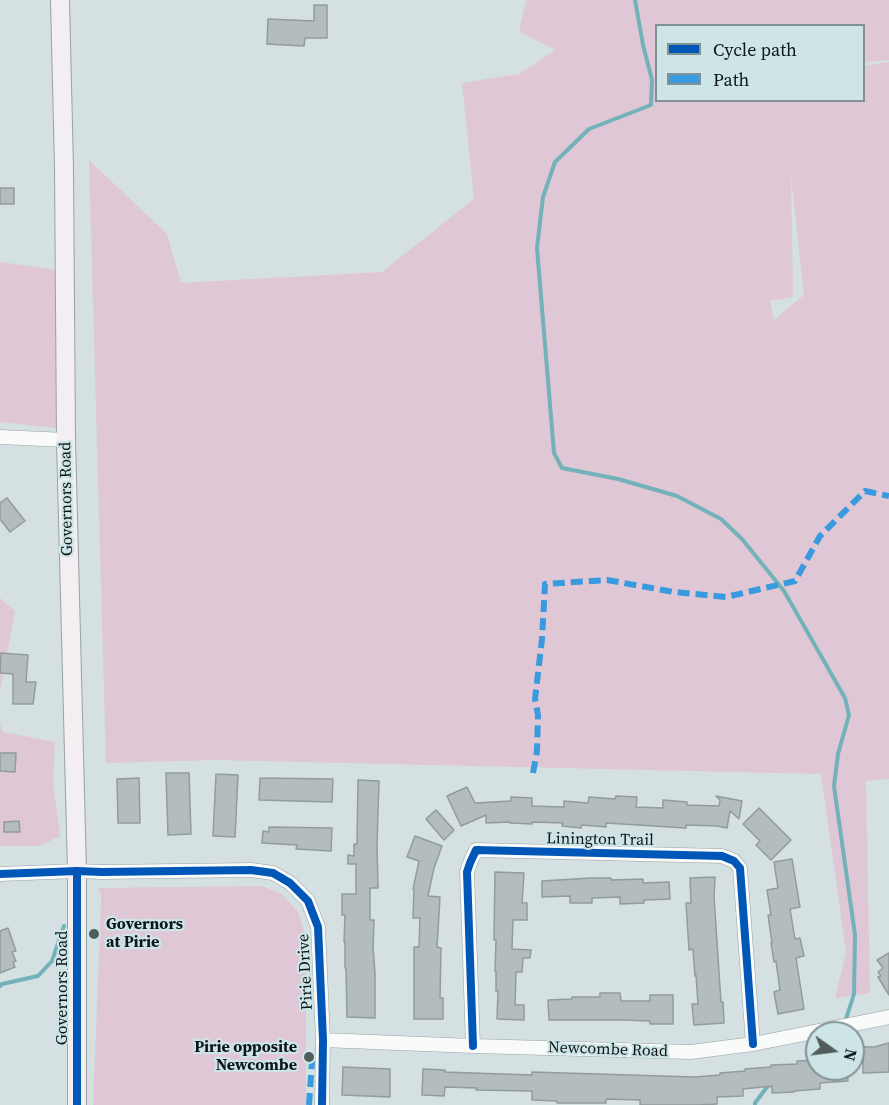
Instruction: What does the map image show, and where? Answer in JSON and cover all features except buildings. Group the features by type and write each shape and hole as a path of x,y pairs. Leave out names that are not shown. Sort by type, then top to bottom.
{"main road":[{"name":"Governors Road","path":"60,0 65,211 66,440 77,871 77,1105"}],"street":[{"path":"0,436 66,440"},
{"name":"Linington Trail","path":"473,1046 468,872 476,850 722,856 734,861 740,868 753,1044"},
{"name":"Pirie Drive","path":"0,874 251,870 273,873 290,883 308,901 318,927 324,1040 322,1105"},
{"name":"Newcombe Road","path":"324,1040 691,1052 753,1044 889,1017"}],"shaded area":[{"path":"526,0 889,0 889,60 865,62 865,24 655,24 655,102 865,102 865,66 889,62 889,779 866,781 870,993 835,998 846,952 821,774 215,760 106,763 89,160 167,234 181,283 382,272 474,199 462,83 519,74 555,50 519,31","holes":["791,176 804,295 774,320 770,301 793,297"]},
{"path":"0,262 57,270 56,428 0,422"},
{"path":"0,598 15,611 0,691"},
{"path":"0,724 3,732 55,742 53,782 60,836 40,846 0,846"},
{"path":"262,886 282,894 298,912 306,938 306,1105 93,1105 101,904 98,888"}],"waterway":[{"path":"635,0 652,80 651,105 589,129 555,162 543,197 537,248 554,453 562,468 618,479 677,496 721,519 742,539 784,591 845,698 849,715 838,754 834,786 855,935 854,994 845,1021"},
{"path":"0,986 38,976 52,961 64,926"},
{"path":"755,1105 767,1087 772,1084"}],"marked path":[{"path":"533,773 537,751 538,715 535,699 545,584 607,580 674,592 726,597 795,581 820,536 865,491 889,496"},
{"path":"309,1105 312,1061"}],"cycle path":[{"path":"473,1046 467,872 476,850 722,856 734,861 740,868 753,1044"},
{"path":"0,874 251,870 273,873 290,883 308,901 318,927 323,1040 322,1105"},
{"path":"77,871 77,1105"}],"place":[{"name":"Governors at Pirie","path":"94,934"},
{"name":"Pirie opposite Newcombe","path":"309,1057"}]}
